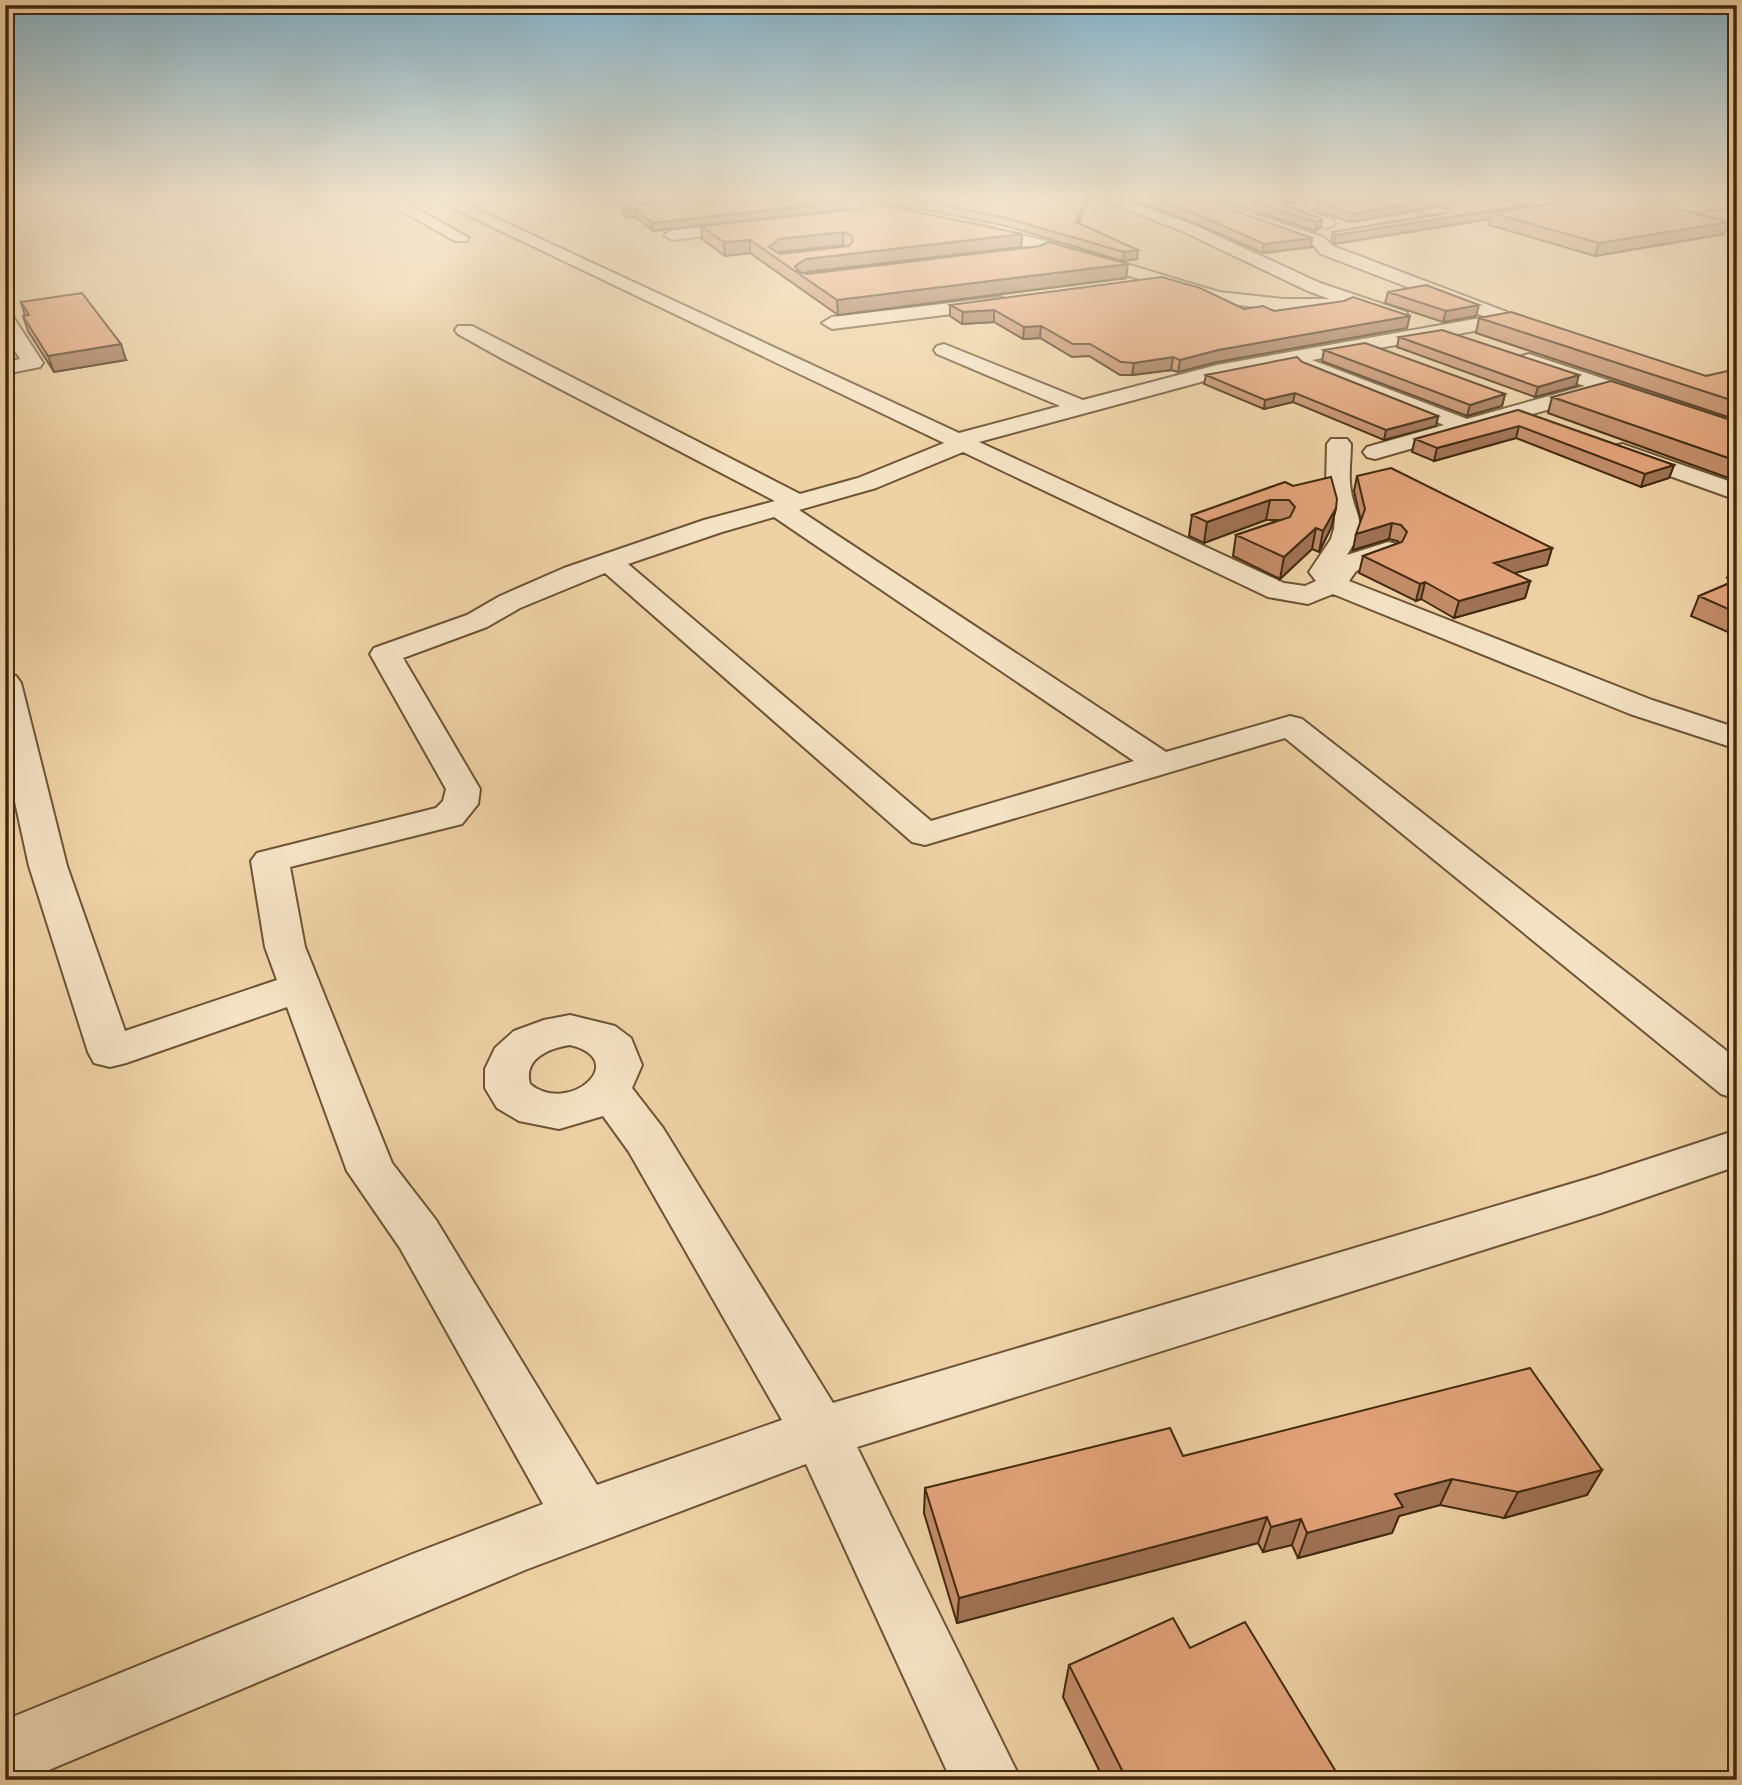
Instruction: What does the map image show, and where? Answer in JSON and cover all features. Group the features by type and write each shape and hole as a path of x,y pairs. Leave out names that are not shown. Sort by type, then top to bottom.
{"street":[{"path":"610,279 704,320 1278,591 1308,594 1332,584 1346,565 1388,550"},
{"path":"1158,279 1217,297 1283,305 1361,304"},
{"path":"1298,279 1361,304 1482,344"},
{"path":"583,1517 418,1234 371,1171 285,947 270,861 449,816 463,796 463,789 386,654 477,621 546,586 609,562 713,526 867,483 960,443 1217,371 1503,318 1402,279"},
{"path":"1125,287 1166,282"},
{"path":"1177,302 1217,297"},
{"path":"832,323 1014,301"},
{"path":"5,368 33,363 8,329"},
{"path":"465,330 536,370 701,451 788,506 1161,764"},
{"path":"1363,344 1399,358"},
{"path":"944,349 1081,407"},
{"path":"1507,352 1737,431"},
{"path":"1308,365 1465,426"},
{"path":"1375,452 1465,426 1532,415 1607,387"},
{"path":"1498,395 1532,415"},
{"path":"1599,443 1737,493"},
{"path":"1339,444 1338,485 1348,519 1344,539 1323,572 1332,584 1640,707 1733,734"},
{"path":"1202,556 1239,543"},
{"path":"609,562 925,834 1290,726 1737,1083"},
{"path":"5,683 48,866 110,1052 301,987"},
{"path":"609,1090 646,1140 820,1433 987,1780"},
{"path":"5,1754 583,1517 726,1464 1574,1203 1737,1148"}],"building":[{"path":"807,279 1004,279 837,300"},
{"path":"1145,279 1170,279 1200,288 1244,309 1263,306 1274,311 1344,301 1353,297 1410,316 1218,350 1180,360 1173,357 1134,363 1121,362 1090,344 1073,344 1041,326 1024,327 994,310 963,312 950,305"},
{"path":"1426,285 1479,305 1446,311 1388,292"},
{"path":"82,293 121,344 48,356 23,316 29,315 21,302"},
{"path":"1511,312 1706,376 1737,369 1737,402 1479,318"},
{"path":"1442,330 1579,375 1538,387 1399,337"},
{"path":"1365,343 1505,394 1470,405 1324,350"},
{"path":"1297,357 1302,362 1438,416 1386,430 1295,393 1265,400 1206,375"},
{"path":"1611,381 1737,422 1737,461 1552,397"},
{"path":"1518,410 1674,465 1645,474 1519,426 1437,448 1415,439"},
{"path":"1391,468 1552,548 1494,563 1530,581 1459,601 1425,582 1420,584 1363,556 1402,542 1407,532 1401,525 1392,523 1356,534 1365,509 1357,476"},
{"path":"1331,477 1337,499 1336,508 1323,531 1316,528 1284,557 1236,535 1290,517 1295,507 1289,500 1270,500 1207,522 1192,515 1285,482 1293,486"},
{"path":"1737,580 1737,613 1699,596"},
{"path":"1530,1368 1602,1470 1518,1492 1452,1479 1395,1494 1403,1507 1307,1533 1301,1519 1271,1527 1267,1517 959,1598 925,1488 1170,1428 1183,1456"},
{"path":"1173,1618 1190,1648 1245,1622 1341,1780 1127,1780 1069,1665"}]}
